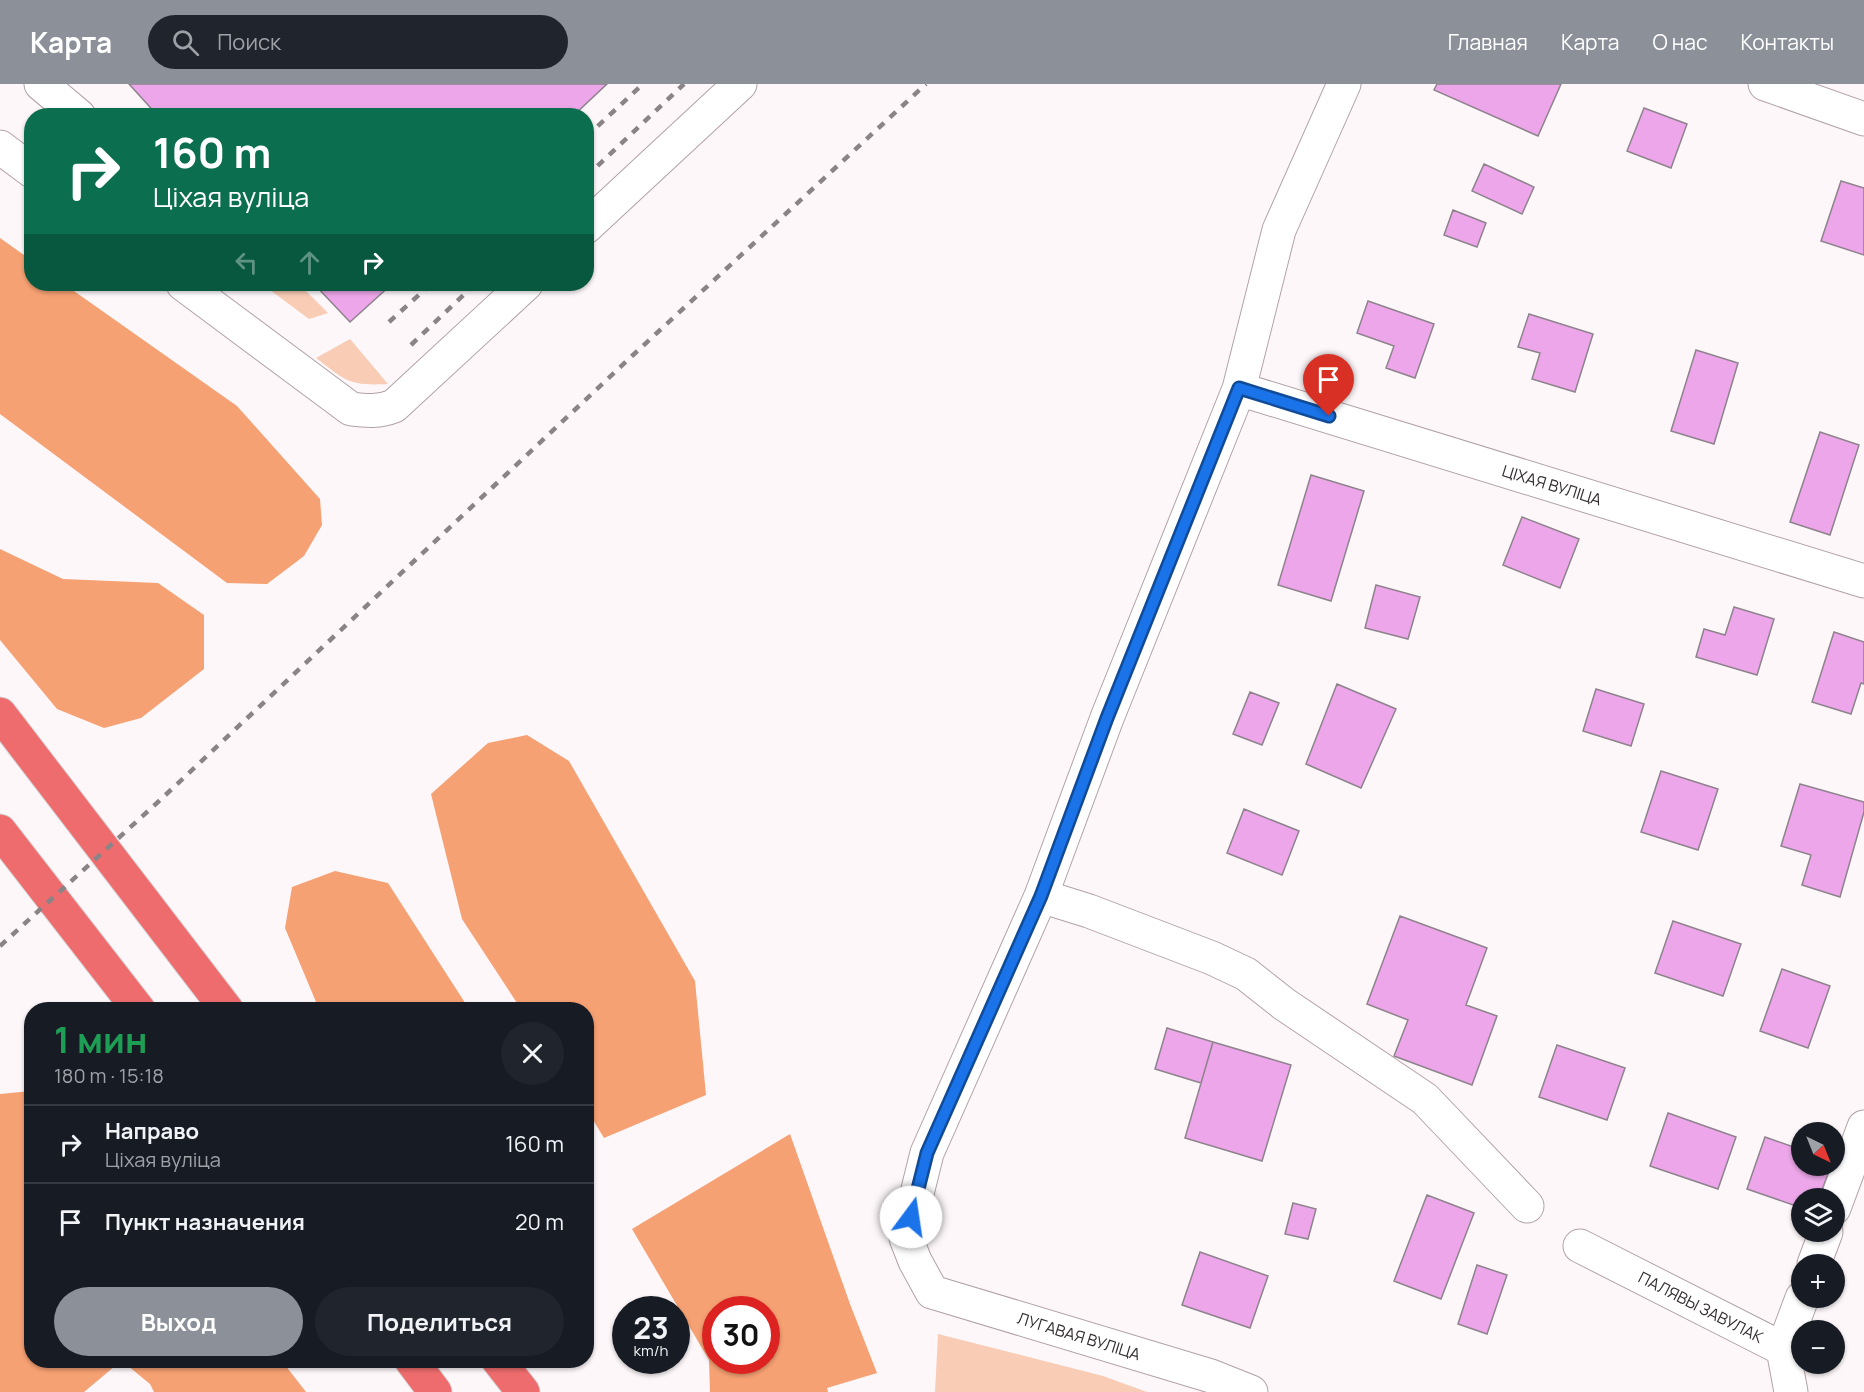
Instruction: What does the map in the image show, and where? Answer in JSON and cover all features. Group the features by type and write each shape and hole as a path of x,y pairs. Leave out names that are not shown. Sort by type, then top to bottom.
{"highway":[{"path":"0,714 221,1002"},
{"path":"0,831 133,1002"},
{"path":"417,1368 435,1392"},
{"path":"504,1368 523,1392"}],"street":[{"path":"40,84 69,108"},
{"path":"594,220 740,84"},
{"path":"1344,84 1280,230 1239,388 1107,718 1041,896 1212,958 1246,974 1284,1004 1425,1099 1527,1206"},
{"path":"1765,84 1864,119"},
{"path":"0,147 24,165"},
{"path":"192,291 351,408 380,411 394,406 518,291"},
{"name":"ЦІХАЯ ВУЛІЦА","path":"1239,388 1864,581"},
{"name":"ЛУГАВАЯ ВУЛІЦА","path":"1041,896 927,1153 906,1238 915,1261 932,1292 1211,1384 1251,1392"},
{"path":"1841,1188 1864,1127"},
{"name":"ПАЛЯВЫ ЗАВУЛАК","path":"1580,1246 1783,1349 1791,1392"},
{"path":"1783,1349 1798,1308"}],"shaded area":[{"path":"0,238 24,255 24,291 74,291 237,406 320,499 322,525 304,556 267,584 227,583 0,414"},
{"path":"271,291 306,291 328,313 309,319"},
{"path":"350,339 388,384 356,383 334,372 316,358"},
{"path":"0,549 63,579 158,583 204,615 204,669 141,718 104,728 57,709 0,640"},
{"path":"527,735 569,761 695,981 706,1095 604,1138 594,1122 594,1002 516,1002 462,919 431,794 488,743"},
{"path":"335,871 388,883 464,1002 316,1002 285,928 292,887"},
{"path":"24,1092 24,1368 113,1368 84,1392 0,1392 0,1094"},
{"path":"790,1134 877,1373 827,1388 828,1392 710,1392 709,1374 780,1374 780,1296 702,1296 702,1348 690,1328 690,1296 671,1296 632,1229"},
{"path":"938,1334 1103,1376 1147,1392 935,1392"},
{"path":"131,1368 287,1368 306,1392 154,1392 150,1384"}],"building":[{"path":"129,84 607,84 582,108 151,108"},
{"path":"1437,84 1561,84 1538,136 1434,90"},
{"path":"1644,108 1687,124 1671,168 1627,151"},
{"path":"1484,164 1534,187 1522,214 1472,191"},
{"path":"1841,181 1864,188 1864,255 1821,241"},
{"path":"1453,210 1486,223 1477,247 1444,235"},
{"path":"321,291 384,291 350,322"},
{"path":"1368,301 1434,324 1415,378 1386,368 1394,346 1357,333"},
{"path":"1529,314 1593,334 1575,392 1532,379 1540,353 1518,347"},
{"path":"1696,350 1738,363 1714,444 1671,431"},
{"path":"1820,432 1859,445 1830,535 1790,522"},
{"path":"1311,475 1364,491 1331,601 1278,585"},
{"path":"1522,517 1579,539 1560,588 1503,565"},
{"path":"1376,585 1420,597 1408,639 1365,628"},
{"path":"1734,607 1774,619 1757,675 1696,657 1704,629 1725,635"},
{"path":"1834,632 1864,642 1864,684 1861,683 1851,714 1812,702"},
{"path":"1337,684 1396,709 1361,788 1306,764"},
{"path":"1596,689 1644,704 1631,746 1583,731"},
{"path":"1250,692 1279,703 1262,745 1233,734"},
{"path":"1661,771 1718,789 1698,850 1641,832"},
{"path":"1800,784 1864,802 1864,812 1840,897 1802,885 1811,855 1781,846"},
{"path":"1244,809 1299,831 1282,875 1227,853"},
{"path":"1400,916 1487,948 1466,1005 1497,1016 1472,1085 1394,1056 1408,1020 1367,1004"},
{"path":"1673,921 1741,944 1723,996 1655,973"},
{"path":"1782,969 1830,986 1808,1048 1760,1031"},
{"path":"1167,1028 1213,1042 1201,1083 1155,1069"},
{"path":"1213,1042 1291,1065 1262,1161 1185,1138"},
{"path":"1557,1045 1625,1068 1607,1120 1539,1097"},
{"path":"1668,1113 1736,1137 1718,1189 1650,1166"},
{"path":"1765,1137 1791,1146 1791,1176 1827,1176 1823,1188 1791,1188 1791,1204 1747,1189"},
{"path":"1427,1195 1474,1213 1441,1299 1394,1281"},
{"path":"1293,1203 1316,1209 1308,1239 1285,1234"},
{"path":"1200,1252 1268,1276 1250,1328 1182,1305"},
{"path":"1477,1265 1507,1275 1487,1334 1458,1324"}],"railway":[{"path":"594,130 643,84"},
{"path":"594,169 684,84"},
{"path":"0,946 158,802 632,356 926,84"},
{"path":"389,322 423,291"},
{"path":"411,345 468,291"}],"route":[{"path":"911,1217 927,1153 1041,896 1107,718 1239,388 1329,416"}]}
